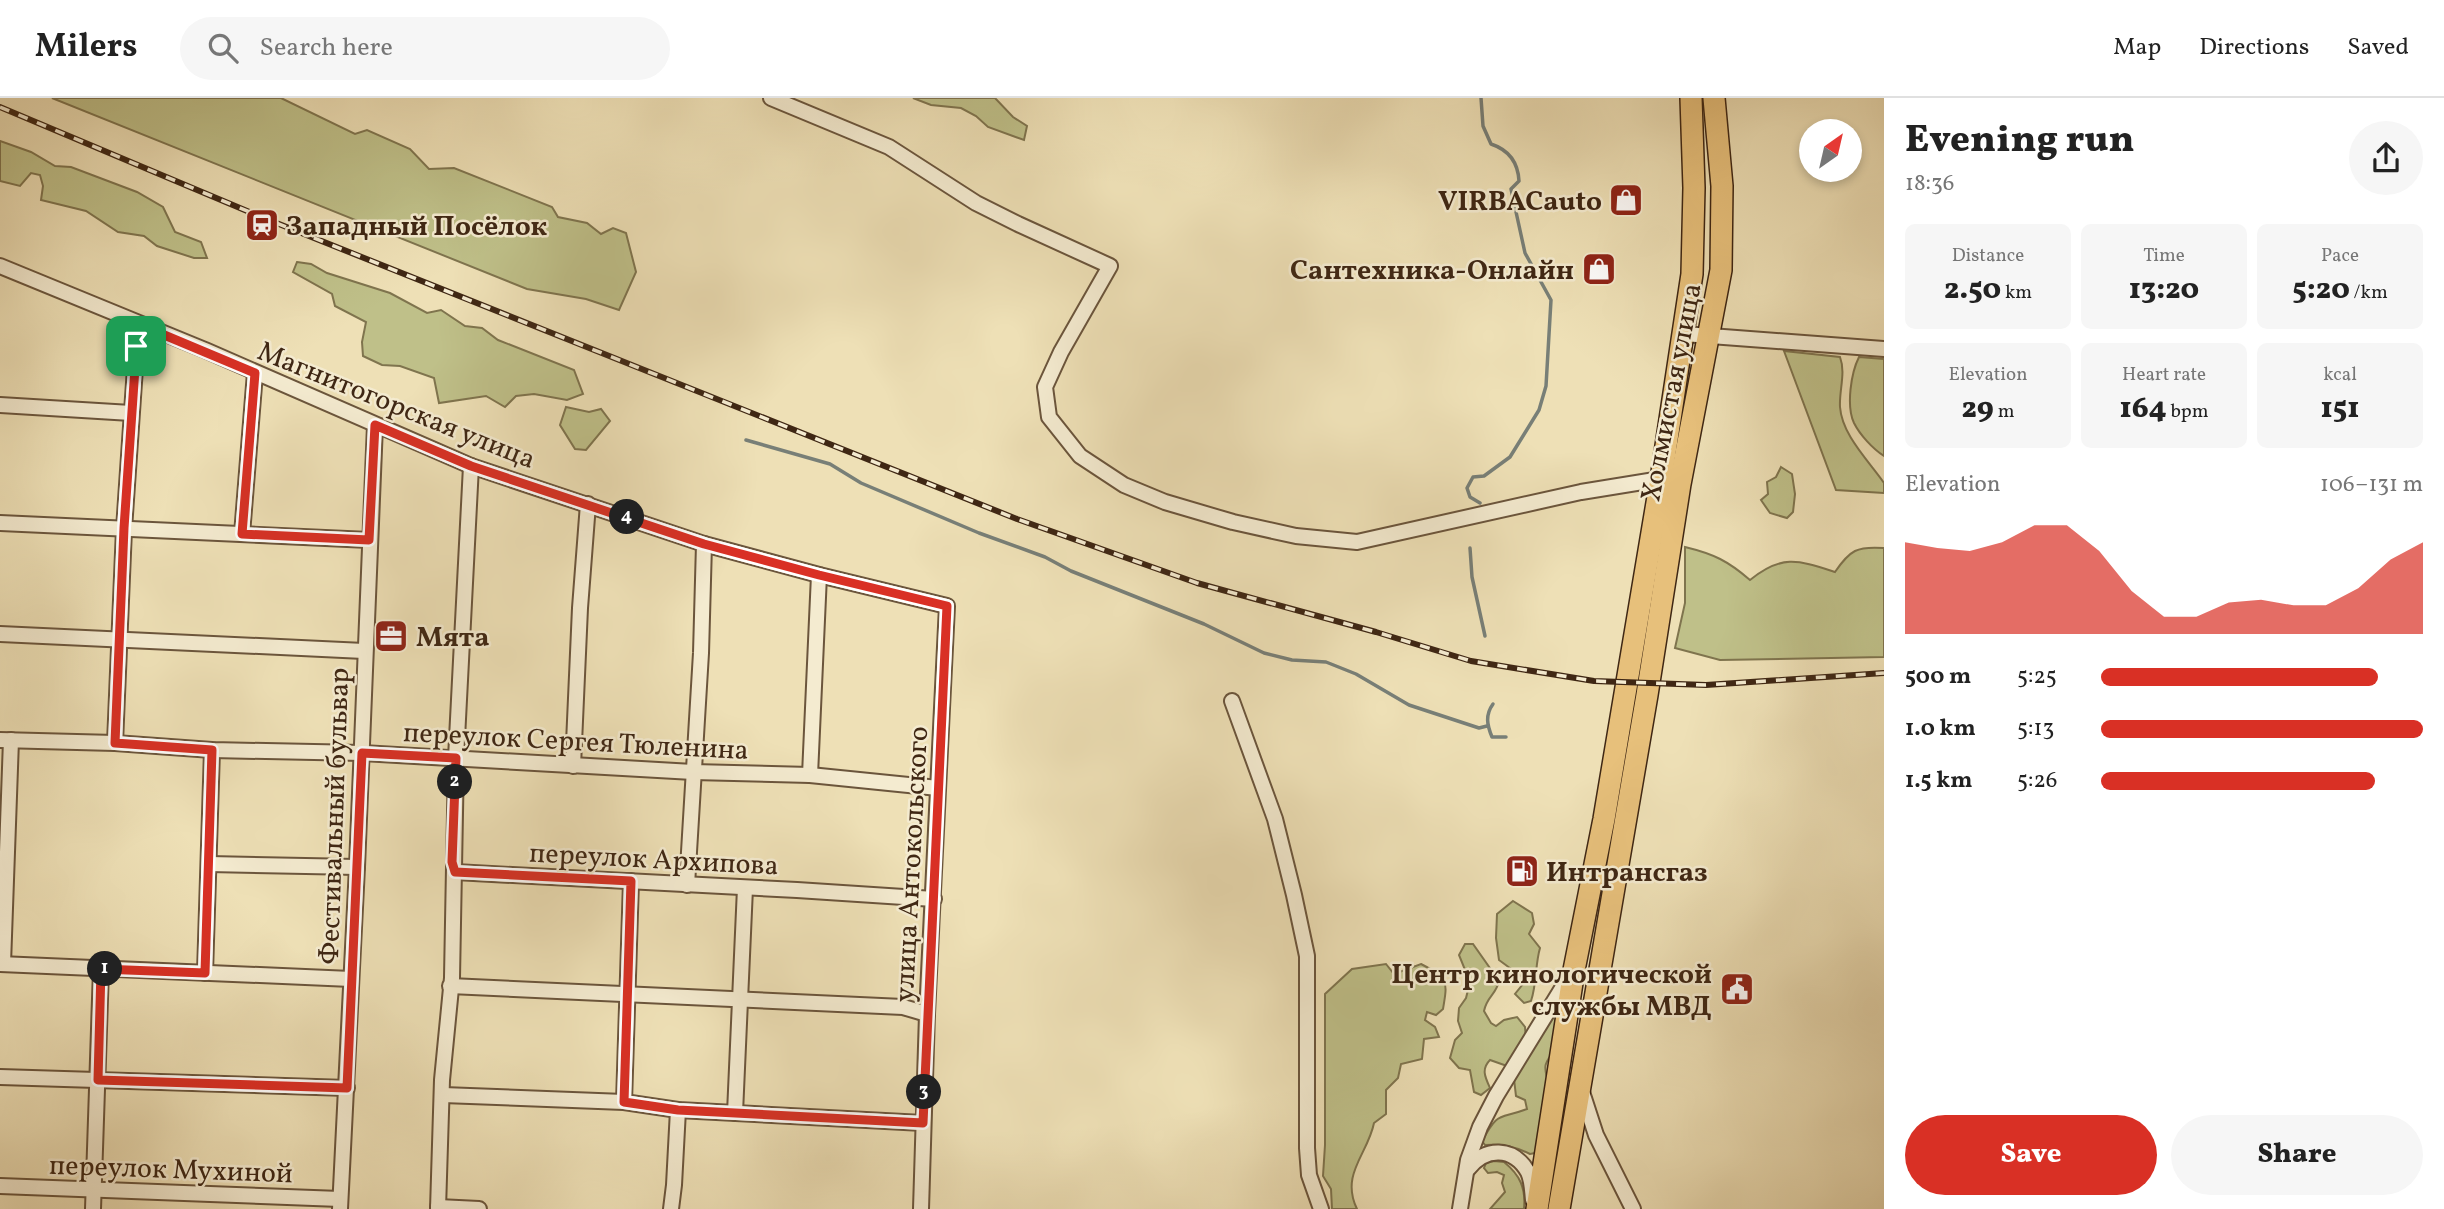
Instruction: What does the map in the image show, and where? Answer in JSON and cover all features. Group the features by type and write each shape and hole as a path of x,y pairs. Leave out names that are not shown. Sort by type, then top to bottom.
{"highway":[{"name":"Холмистая улица","path":"1536,1209 1574,970 1604,819 1684,334 1692,274 1695,188 1692,98"},
{"name":"Холмистая улица","path":"1559,1209 1647,695 1678,496 1721,270 1722,186 1714,98"}],"street":[{"path":"771,98 889,147 976,203 1017,225 1110,266 1061,352 1045,387 1049,416 1080,456 1134,489 1165,502 1245,524 1296,536 1357,542 1581,492 1661,479"},
{"name":"Магнитогорская улица","path":"0,266 471,466 704,544 947,606"},
{"path":"115,743 124,528 138,324"},
{"path":"1684,334 1884,349"},
{"path":"242,534 255,373"},
{"path":"0,405 131,414"},
{"name":"Фестивальный бульвар","path":"340,1204 375,425"},
{"path":"471,466 456,758 450,986 442,1080 438,1208 479,1209"},
{"path":"573,766 588,504"},
{"path":"0,523 369,540"},
{"path":"687,885 701,653 704,544"},
{"path":"810,775 819,575"},
{"name":"улица Антокольского","path":"921,1209 927,1014 947,606"},
{"path":"0,634 364,651"},
{"path":"1232,701 1275,819 1307,957 1307,1148 1309,1175 1321,1209"},
{"path":"6,740 1,964 351,979"},
{"name":"переулок Сергея Тюленина","path":"6,740 115,743 212,750 362,753 693,772 810,775 939,788"},
{"path":"205,973 212,750"},
{"path":"209,864 357,867"},
{"name":"переулок Архипова","path":"455,872 934,899"},
{"path":"624,1102 631,881"},
{"path":"736,1113 738,1000 745,888"},
{"path":"93,1209 101,969"},
{"path":"1460,1209 1472,1143 1496,1096 1574,970"},
{"path":"450,986 903,1007 927,1014"},
{"path":"0,1077 347,1088"},
{"path":"1579,1084 1596,1135 1633,1209"},
{"path":"443,1095 624,1102 678,1110 923,1123"},
{"path":"671,1209 678,1110"},
{"path":"1465,1173 1482,1155 1498,1153 1512,1156 1528,1173 1536,1209"},
{"name":"переулок Мухиной","path":"0,1186 340,1204"}],"green space":[{"path":"52,98 281,98 355,134 367,130 410,149 429,169 454,168 552,207 558,217 587,223 601,234 613,228 626,233 636,272 619,310 586,299 527,289"},
{"path":"913,98 995,98 1013,117 1027,126 1024,140 988,127 961,108 931,105"},
{"path":"0,141 31,152 55,166 71,167 137,192 163,207 175,232 201,242 207,258 194,258 157,246 144,236 118,232 86,211 41,200 43,186 40,175 31,173 20,186 0,181"},
{"path":"297,262 311,264 327,273 390,293 427,313 441,310 465,326 482,328 498,340 574,370 583,394 567,400 534,394 516,396 505,407 486,396 439,403 434,378 400,366 382,365 363,356 362,342 366,322 335,306 332,294 293,272"},
{"path":"1784,351 1840,357 1840,407 1845,427 1884,483 1884,493 1836,490"},
{"path":"1859,357 1884,359 1884,456 1863,437 1852,416 1850,390"},
{"path":"566,407 589,412 601,409 610,421 586,450 575,449 560,425"},
{"path":"1781,467 1792,474 1795,494 1793,512 1787,518 1770,513 1761,500 1768,494 1767,482 1776,477"},
{"path":"1685,547 1720,559 1750,580 1772,566 1791,562 1835,572 1855,551 1884,548 1884,657 1720,660 1675,648 1685,603"},
{"path":"1513,901 1532,913 1534,924 1529,934 1540,948 1531,1001 1524,1003 1515,994 1523,984 1522,977 1499,960 1496,938 1497,914"},
{"path":"1465,944 1473,944 1499,981 1484,1011 1491,1023 1496,1026 1504,1020 1517,1017 1525,1027 1526,1041 1518,1046 1507,1066 1490,1060 1487,1063 1485,1073 1490,1088 1481,1095 1474,1092 1470,1070 1459,1068 1450,1058 1455,1040 1462,1033 1458,1021 1459,1008 1466,998 1470,982 1459,955"},
{"path":"1386,964 1394,974 1421,964 1437,973 1444,981 1443,1009 1436,1015 1427,1012 1425,1020 1435,1027 1439,1037 1424,1039 1422,1059 1401,1064 1398,1078 1386,1090 1386,1114 1374,1123 1353,1175 1353,1197 1357,1209 1332,1209 1331,1189 1323,1176 1325,994 1352,969"},
{"path":"1557,1010 1556,1050 1545,1066 1549,1092 1535,1153 1530,1154 1508,1146 1485,1145 1482,1141 1496,1120 1527,1109 1525,1100 1516,1096 1514,1079"},
{"path":"1504,1162 1518,1177 1523,1188 1524,1209 1490,1209 1505,1192 1502,1183 1504,1175 1497,1172 1488,1173 1484,1168 1486,1163"}],"waterway":[{"path":"1480,503 1470,497 1467,488 1473,477 1484,476 1510,457 1539,410 1546,386 1551,300 1525,253 1511,189 1519,181 1517,168 1508,153 1491,144 1483,126 1481,98"},
{"path":"746,440 830,464 861,483 1204,624 1264,653 1292,660 1326,662 1356,674 1409,705 1479,728 1487,726"},
{"path":"1470,548 1472,577 1485,636"},
{"path":"1493,704 1488,720 1492,737 1506,737"}],"railway":[{"path":"0,107 264,218 1017,519 1197,583 1471,661 1594,681 1706,685 1884,673"}],"place":[{"name":"VIRBACauto","path":"1626,200"},
{"name":"Западный Посёлок","path":"262,225"},
{"name":"Сантехника-Онлайн","path":"1599,269"},
{"name":"Мята","path":"391,636"},
{"name":"Интрансгаз","path":"1522,871"},
{"name":"Центр кинологической службы МВД","path":"1737,989"}],"route":[{"path":"138,324 255,373 242,534 369,540 375,425 471,466 704,544 947,606 923,1123 678,1110 624,1102 631,881 455,872 452,862 456,758 362,753 347,1088 98,1080 101,969 205,973 212,750 115,743 124,528 136,346 138,324"}]}
